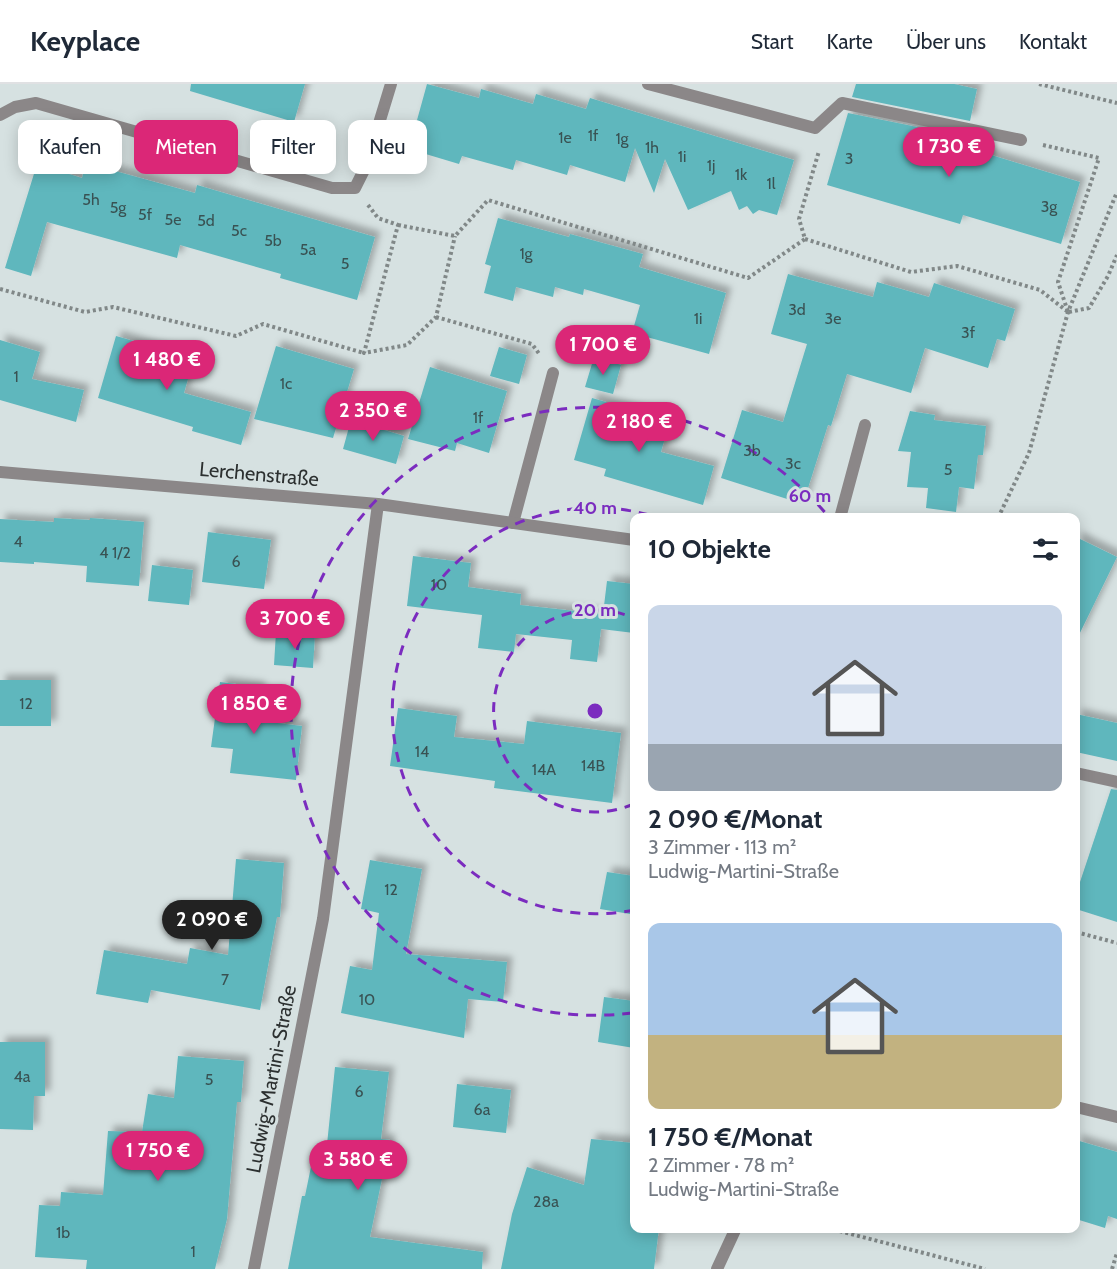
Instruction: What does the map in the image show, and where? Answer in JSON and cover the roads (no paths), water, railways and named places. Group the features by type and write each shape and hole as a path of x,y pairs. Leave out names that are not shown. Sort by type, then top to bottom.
{"street":[{"path":"0,115 15,107 36,103 332,188 356,188 366,166 391,84"},
{"path":"648,84 815,128 842,103 1021,140"},
{"path":"513,523 553,373"},
{"path":"841,513 865,425"},
{"name":"Lerchenstraße","path":"0,472 378,504 630,539"},
{"name":"Ludwig-Martini-Straße","path":"254,1269 323,919 378,504"},
{"path":"1080,774 1117,782"},
{"path":"1080,1108 1117,1118"},
{"path":"717,1269 734,1233"}]}
